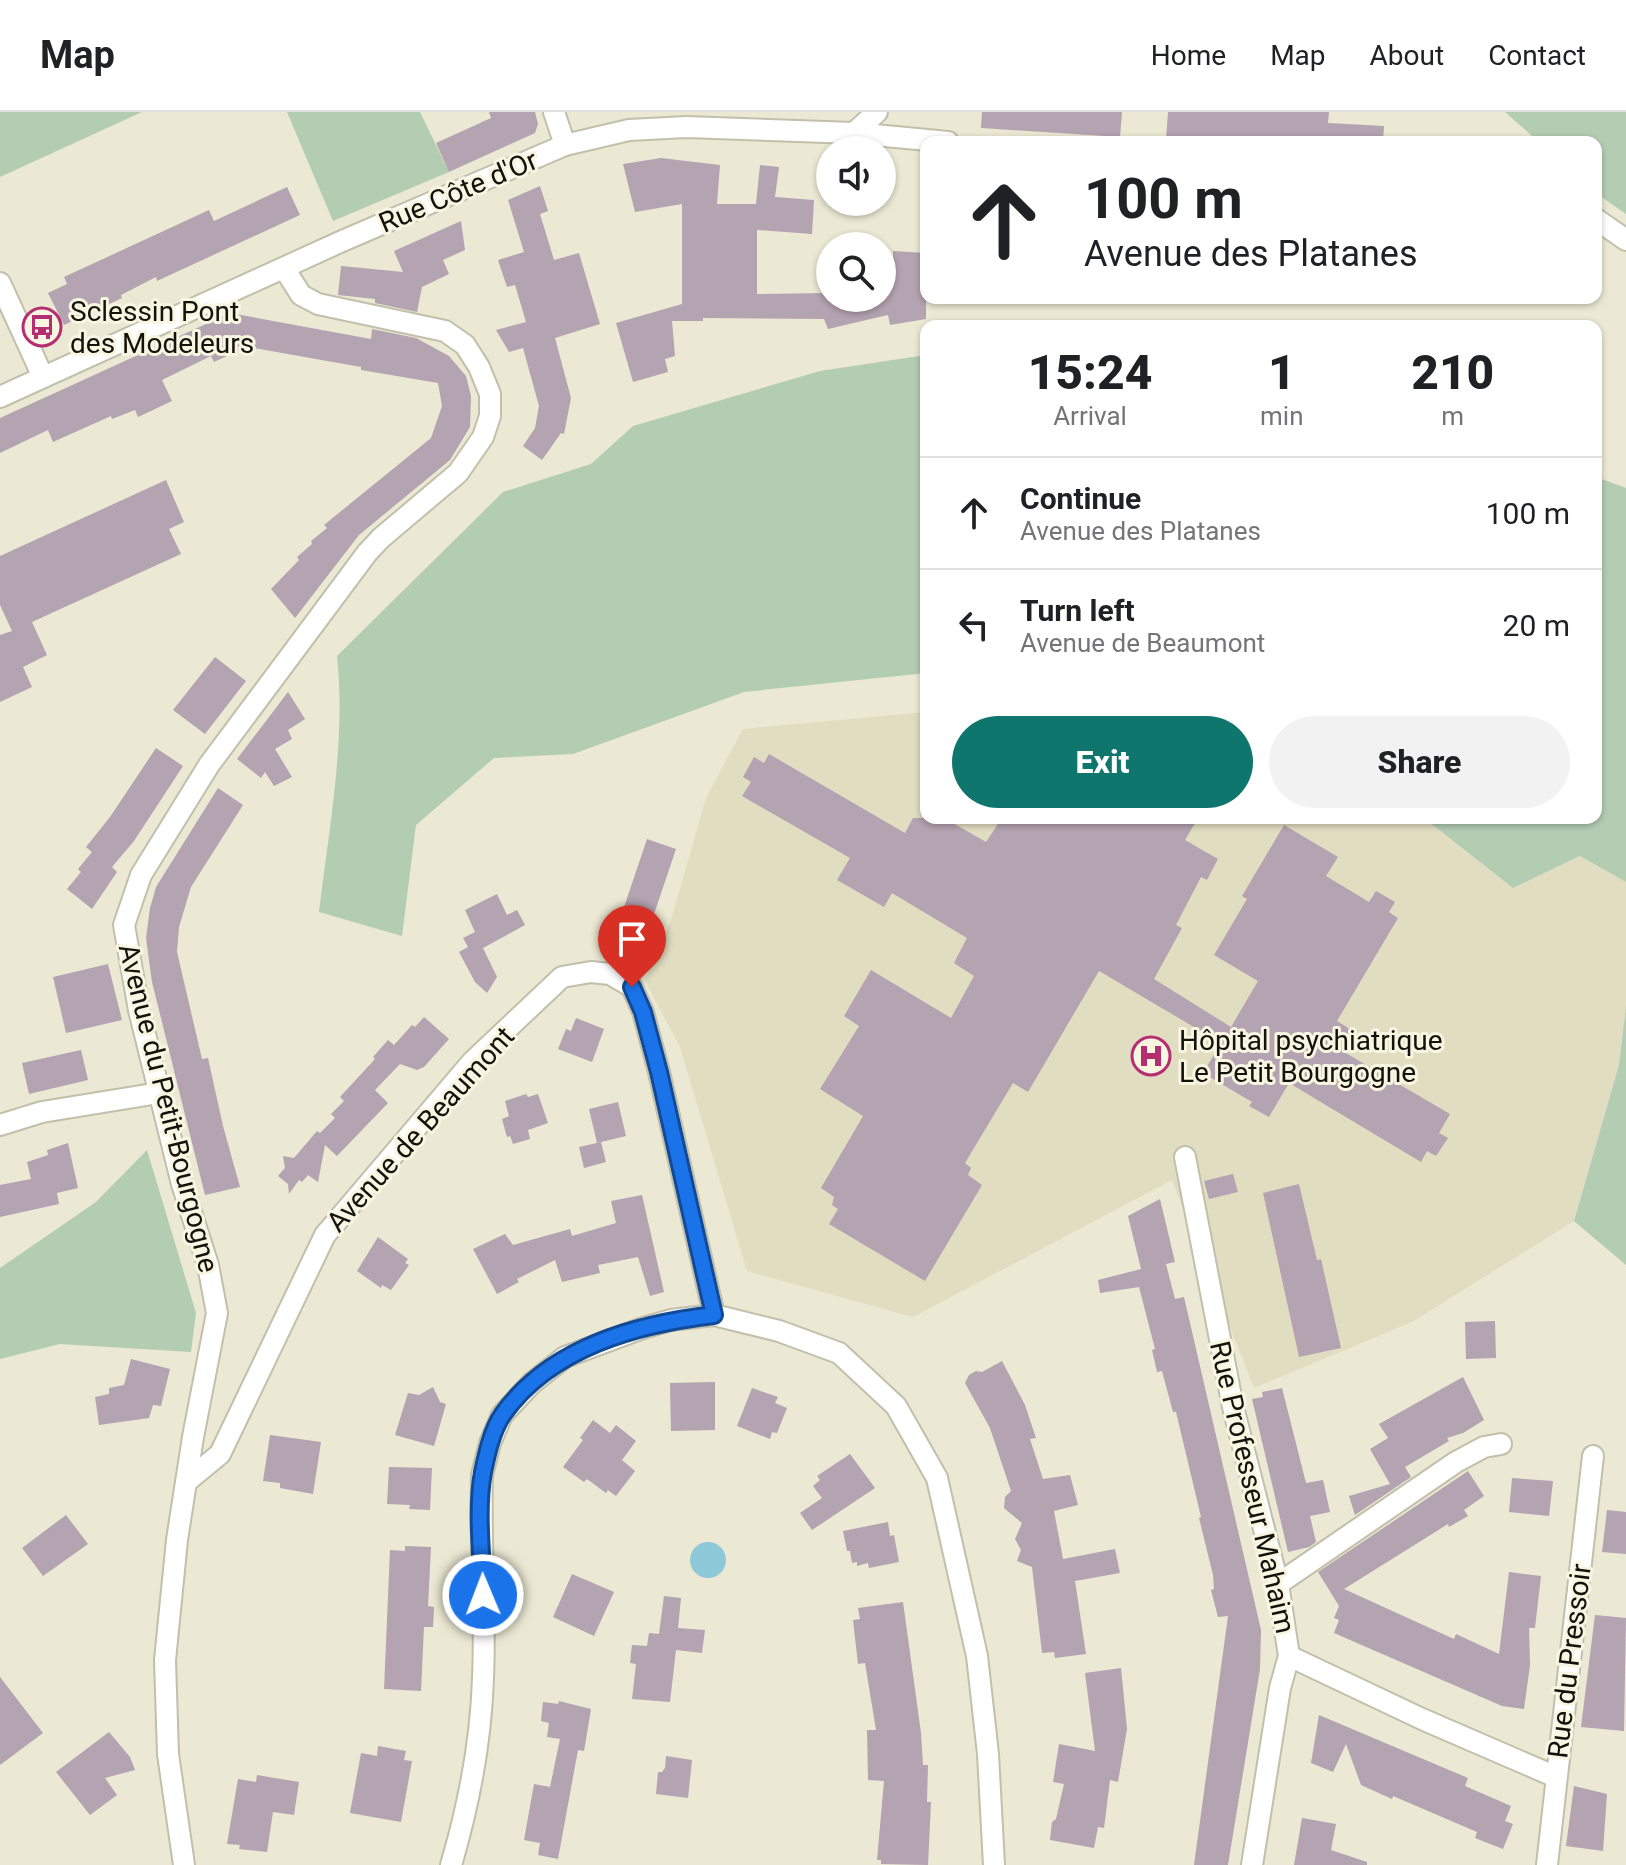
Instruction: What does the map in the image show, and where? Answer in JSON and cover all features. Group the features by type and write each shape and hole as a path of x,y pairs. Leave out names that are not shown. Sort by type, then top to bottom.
{"street":[{"path":"554,112 565,145"},
{"path":"852,112 854,133"},
{"path":"854,133 877,112"},
{"name":"Rue Côte d'Or","path":"0,397 565,145 629,130 686,127 854,133 920,139"},
{"path":"1602,223 1626,240"},
{"name":"Avenue du Petit-Bourgogne","path":"184,1865 168,1754 165,1660 177,1540 217,1313 208,1265 182,1184 139,1010 124,925 141,875 231,732 381,538 458,473 483,437 490,416 490,394 479,367 465,345 445,331 318,304 301,295 284,268"},
{"path":"0,283 43,377"},
{"name":"Avenue de Beaumont","path":"186,1482 220,1454 325,1235 472,1062 562,977 591,972 610,974 632,987 643,1012 659,1072 714,1315"},
{"path":"0,1125 42,1112 159,1093"},
{"name":"Rue Professeur Mahaim","path":"1185,1157 1233,1407 1278,1584 1289,1656 1280,1688 1252,1865"},
{"path":"451,1865 463,1822 479,1731 483,1677 482,1475 490,1443 502,1415 532,1383 565,1357 671,1320 714,1315 779,1331 839,1353 896,1406 937,1478 977,1656 988,1754 994,1865"},
{"path":"1278,1584 1456,1462 1484,1447 1501,1444"},
{"name":"Rue du Pressoir","path":"1547,1865 1593,1456"},
{"path":"1289,1656 1422,1719 1556,1777"}],"shaded area":[{"name":"Hôpital psychiatrique Le Petit Bourgogne","path":"920,713 920,824 1432,824 1513,888 1580,856 1626,882 1626,1006 1619,1065 1574,1221 1412,1322 1254,1388 1172,1180 913,1317 747,1271 680,1047 645,981 671,920 706,798 743,729"}],"green space":[{"path":"0,112 142,112 0,177"},
{"path":"287,112 420,112 449,172 333,221"},
{"path":"1505,112 1626,112 1626,214 1602,197 1602,136 1532,136"},
{"path":"920,356 920,674 744,692 573,754 494,758 416,825 402,936 319,912 338,752 337,656 503,492 591,464 633,426 820,371"},
{"path":"1602,479 1626,488 1626,882 1580,856 1513,888 1432,824 1602,824"},
{"path":"1626,1006 1626,1265 1574,1221 1619,1065"},
{"path":"147,1150 196,1313 191,1352 60,1344 0,1359 0,1268 96,1202"}],"water":[{"path":"708,1542 721,1547 726,1560 721,1573 708,1578 695,1573 690,1560 695,1547"}],"building":[{"path":"489,112 535,112 538,124 535,133 449,172 436,143 491,118"},
{"path":"982,112 1122,112 1120,136 981,128"},
{"path":"1168,112 1329,112 1328,123 1384,126 1383,136 1166,136"},
{"path":"661,158 720,165 717,204 756,204 760,165 779,167 775,197 814,200 812,234 757,230 757,294 816,293 816,312 896,312 896,251 920,253 920,304 926,304 926,319 890,325 888,315 828,329 824,319 703,318 703,321 672,321 675,356 665,359 668,372 633,382 616,323 682,304 682,204 635,212 623,164"},
{"path":"540,186 548,211 540,214 554,260 579,253 600,324 555,338 571,398 564,434 561,433 542,460 523,446 535,428 539,406 523,348 509,352 496,330 526,322 515,285 507,287 498,260 524,252 508,200"},
{"path":"287,187 300,215 157,281 156,277 121,295 122,298 64,325 48,293 67,284 64,277 209,210 214,221"},
{"path":"461,221 465,250 443,260 449,274 422,287 417,312 375,303 375,299 338,295 341,266 403,272 394,251"},
{"path":"230,313 371,339 372,329 416,338 449,356 466,376 471,396 470,427 450,460 359,535 295,618 271,589 299,560 297,557 312,544 311,541 327,528 324,525 431,438 442,406 438,383 254,348 253,351 242,349 214,362 211,356 162,380 172,401 138,417 135,410 112,419 111,416 53,442 48,430 0,453 0,418"},
{"path":"166,480 184,522 169,529 181,554 32,622 47,655 23,667 32,687 0,702 0,635 12,631 0,605 0,556"},
{"path":"215,657 246,681 205,734 173,710"},
{"path":"288,692 305,719 288,730 292,739 275,749 292,777 274,786 265,772 261,778 237,759"},
{"path":"156,748 183,766 134,841 112,867 117,872 92,909 67,889 92,852 86,847"},
{"path":"769,754 905,833 913,818 920,818 920,824 954,824 986,842 998,824 1194,824 1185,840 1218,859 1207,880 1201,877 1176,925 1182,928 1154,979 1231,1027 1258,981 1214,955 1247,899 1242,896 1284,825 1338,857 1326,876 1369,902 1376,891 1395,902 1389,912 1398,918 1337,1021 1356,1033 1344,1052 1450,1114 1439,1133 1448,1138 1436,1156 1427,1151 1421,1162 1289,1083 1269,1117 1249,1106 1252,1102 1203,1073 1221,1043 1099,971 1028,1092 1013,1083 965,1163 971,1168 968,1175 982,1185 925,1281 829,1224 838,1209 832,1205 834,1197 821,1188 863,1116 820,1089 859,1026 844,1016 871,970 951,1018 974,976 954,963 967,938 892,893 884,907 837,880 850,858 742,796 751,782 743,777 754,757 764,763"},
{"path":"218,788 243,805 191,887 179,927 177,952 202,1059 208,1058 240,1187 205,1195 152,982 146,938 156,887"},
{"path":"647,839 676,849 650,926 621,916"},
{"path":"497,894 507,915 517,910 525,925 483,948 497,977 487,993 475,982 459,952 468,947 463,938 475,932 465,910"},
{"path":"108,964 122,1020 66,1033 53,977"},
{"path":"424,1017 449,1039 424,1067 417,1070 400,1064 375,1090 388,1103 337,1156 325,1145 318,1182 308,1175 302,1182 299,1180 289,1194 288,1184 278,1176 285,1168 283,1156 294,1158 317,1131 320,1133 335,1118 331,1114 344,1101 340,1097 388,1040 394,1045"},
{"path":"576,1018 604,1029 592,1062 558,1049 566,1029 571,1031"},
{"path":"81,1050 88,1080 29,1094 22,1063"},
{"path":"526,1094 528,1097 538,1094 548,1123 528,1130 530,1139 513,1144 510,1136 507,1137 502,1119 509,1116 505,1101"},
{"path":"618,1102 626,1136 597,1143 589,1109"},
{"path":"601,1142 606,1162 584,1168 579,1147"},
{"path":"68,1143 78,1188 57,1193 59,1204 0,1217 0,1185 31,1179 27,1162 48,1155 47,1150"},
{"path":"1233,1174 1238,1192 1209,1199 1204,1181"},
{"path":"1299,1184 1317,1260 1321,1259 1341,1348 1299,1357 1263,1193"},
{"path":"642,1195 664,1292 650,1296 638,1257 598,1265 600,1273 562,1282 555,1260 517,1279 519,1282 497,1294 473,1249 505,1234 513,1245 570,1229 572,1236 616,1223 611,1201"},
{"path":"1160,1199 1175,1262 1166,1264 1175,1299 1184,1297 1261,1630 1260,1669 1228,1865 1194,1865 1228,1616 1218,1617 1211,1590 1214,1589 1213,1575 1176,1412 1173,1412 1162,1371 1157,1372 1152,1350 1155,1349 1139,1287 1100,1293 1098,1280 1141,1269 1128,1216"},
{"path":"378,1237 408,1259 405,1263 409,1265 391,1290 382,1285 381,1288 357,1271"},
{"path":"1495,1321 1496,1358 1466,1359 1465,1322"},
{"path":"131,1359 170,1369 161,1406 153,1405 149,1418 99,1425 95,1397 109,1394 109,1388 124,1385"},
{"path":"1002,1361 1025,1405 1036,1438 1030,1439 1043,1479 1070,1475 1078,1505 1054,1511 1063,1559 1115,1549 1120,1573 1075,1581 1086,1654 1055,1658 1054,1652 1042,1653 1032,1567 1017,1561 1021,1550 1015,1539 1022,1523 1004,1508 1005,1497 1011,1491 990,1428 965,1383 969,1375"},
{"path":"1463,1377 1484,1420 1463,1433 1447,1438 1449,1441 1405,1467 1411,1477 1355,1515 1349,1496 1390,1484 1370,1449 1388,1438 1379,1424"},
{"path":"715,1382 715,1430 671,1431 670,1383"},
{"path":"433,1387 440,1402 446,1404 434,1446 395,1435 408,1393 419,1395"},
{"path":"752,1388 778,1397 775,1403 787,1408 777,1433 772,1432 770,1439 737,1426"},
{"path":"1282,1388 1306,1483 1323,1480 1330,1512 1310,1516 1316,1542 1288,1552 1252,1399 1263,1397 1262,1392"},
{"path":"593,1420 610,1433 616,1425 636,1441 622,1460 635,1471 616,1496 608,1490 606,1493 587,1479 584,1482 563,1467"},
{"path":"270,1435 321,1442 313,1494 280,1488 280,1483 263,1481"},
{"path":"850,1454 875,1488 812,1530 800,1513 822,1498 813,1486 820,1480 817,1476"},
{"path":"389,1467 432,1468 430,1510 387,1504"},
{"path":"1468,1471 1484,1496 1464,1510 1468,1516 1449,1527 1448,1524 1344,1589 1454,1639 1456,1634 1499,1654 1509,1572 1541,1576 1535,1628 1529,1628 1530,1665 1524,1709 1502,1706 1334,1633 1339,1620 1334,1618 1339,1606 1318,1572"},
{"path":"1512,1478 1553,1481 1549,1516 1509,1512"},
{"path":"1607,1510 1626,1512 1626,1554 1602,1552"},
{"path":"66,1515 88,1544 43,1576 22,1548"},
{"path":"888,1522 899,1562 869,1568 868,1563 857,1566 857,1562 852,1563 843,1531"},
{"path":"405,1546 431,1547 428,1606 434,1607 433,1627 424,1627 421,1691 384,1689 390,1550 405,1551"},
{"path":"572,1574 614,1592 594,1636 553,1617"},
{"path":"664,1596 681,1598 678,1628 705,1630 702,1653 676,1650 670,1702 632,1699 636,1664 630,1663 632,1645 647,1646 649,1633 659,1634"},
{"path":"903,1602 923,1765 928,1765 927,1802 931,1802 928,1865 881,1864 881,1860 877,1860 884,1781 868,1780 867,1730 876,1730 865,1663 858,1664 853,1620 860,1619 858,1608"},
{"path":"1595,1615 1626,1618 1624,1731 1581,1727"},
{"path":"1121,1668 1127,1729 1118,1782 1110,1780 1104,1828 1098,1827 1094,1848 1050,1840 1052,1822 1056,1819 1064,1784 1053,1782 1059,1744 1095,1751 1085,1673"},
{"path":"0,1677 43,1733 0,1765"},
{"path":"559,1701 591,1709 584,1751 578,1750 558,1859 538,1855 540,1843 524,1840 534,1784 550,1787 560,1739 547,1737 549,1723 541,1721 543,1702 558,1704"},
{"path":"1319,1715 1468,1778 1465,1786 1511,1806 1505,1821 1513,1824 1503,1849 1475,1838 1477,1832 1361,1785 1346,1744 1333,1772 1311,1763"},
{"path":"109,1732 130,1757 135,1770 105,1778 117,1795 90,1815 56,1772"},
{"path":"378,1746 406,1751 404,1760 412,1761 401,1822 350,1813 361,1753 377,1756"},
{"path":"666,1756 692,1760 688,1798 656,1794 658,1772 665,1768"},
{"path":"257,1775 299,1782 294,1815 273,1812 267,1852 239,1849 240,1845 227,1844 238,1779 256,1782"},
{"path":"1574,1786 1607,1794 1603,1851 1566,1846"},
{"path":"1302,1818 1336,1824 1331,1850 1367,1862 1367,1865 1294,1865"}],"place":[{"name":"Sclessin Pont des Modeleurs","path":"42,327"},
{"name":"Hôpital psychiatrique Le Petit Bourgogne","path":"1151,1056"}],"route":[{"path":"483,1595 482,1475 490,1443 502,1415 532,1383 565,1357 671,1320 714,1315 659,1072 643,1012 632,987"}]}
